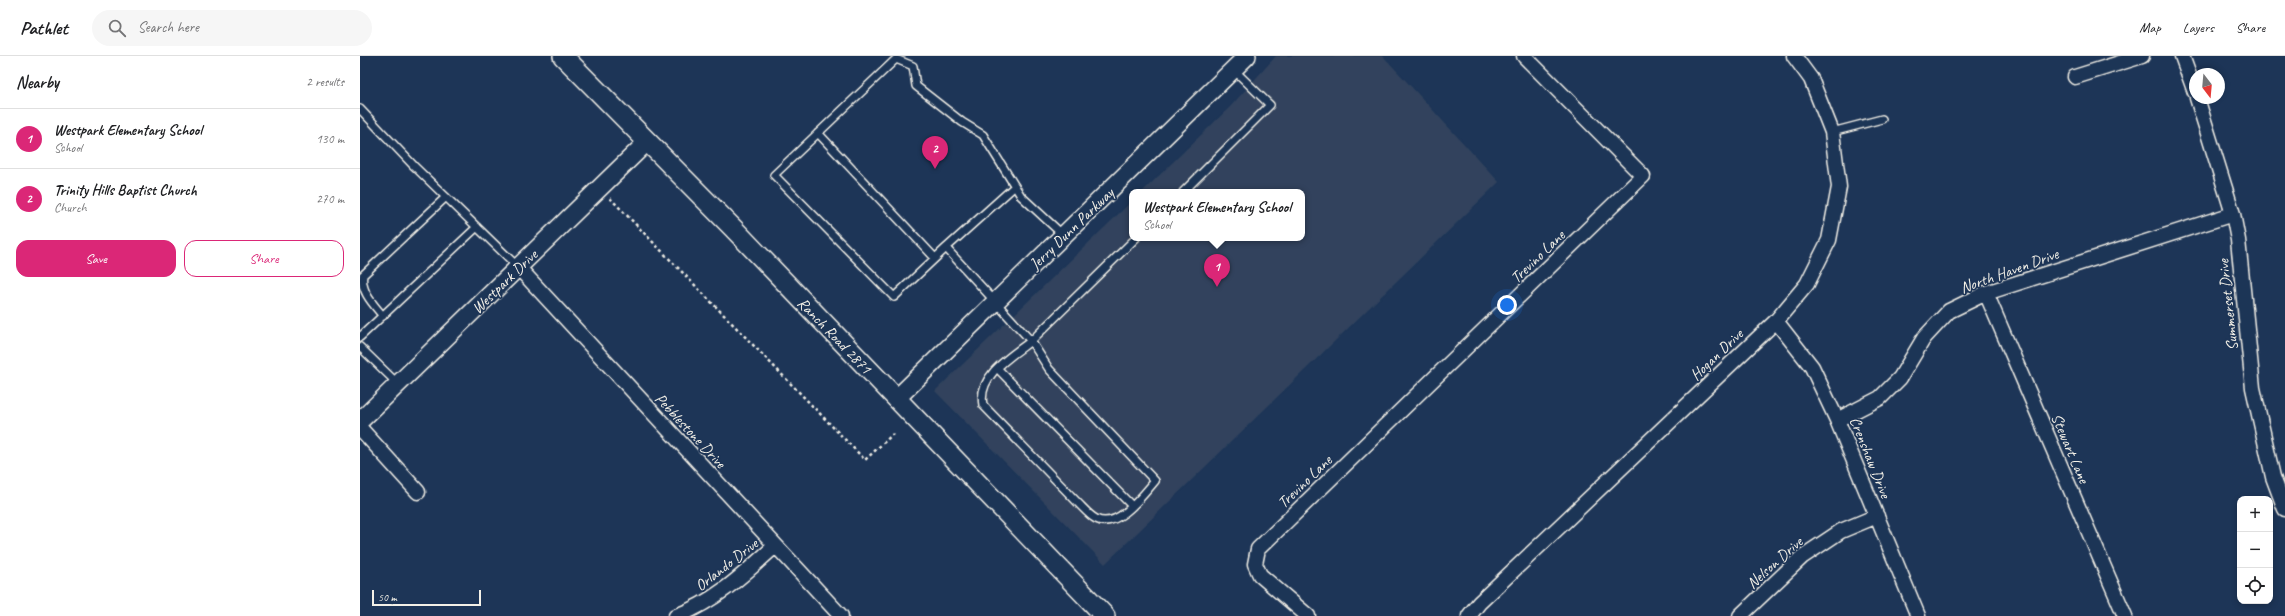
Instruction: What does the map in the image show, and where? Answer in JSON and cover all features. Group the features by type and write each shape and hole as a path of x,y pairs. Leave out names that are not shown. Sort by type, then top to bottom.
{"main road":[{"name":"Ranch Road 2871","path":"563,56 648,141 1105,616"}],"street":[{"name":"Jerry Dunn Parkway","path":"896,399 1247,56"},
{"name":"Trevino Lane","path":"1308,616 1260,575 1255,564 1258,549 1642,176 1524,56"},
{"name":"Hogan Drive","path":"1469,616 1479,602 1776,321 1807,284 1829,240 1839,187 1832,132 1811,79 1794,56"},
{"path":"2075,77 2142,56"},
{"path":"2182,56 2189,75"},
{"name":"Summerset Drive","path":"2199,104 2233,214 2238,240 2253,388 2273,477 2285,509"},
{"name":"Westpark Drive","path":"360,421 648,141"},
{"name":"North Haven Drive","path":"1837,420 1880,398 1900,378 1924,338 1949,311 1986,292 2233,214"},
{"name":"Pebblestone Drive","path":"518,267 841,616"},
{"name":"Stewart Lane","path":"1986,292 2125,616"},
{"name":"Crenshaw Drive","path":"1776,321 1812,368 1837,420 1918,616"},
{"path":"360,428 418,492"},
{"name":"Nelson Drive","path":"1740,616 1802,556 1841,532 1877,516"},
{"name":"Orlando Drive","path":"676,616 694,609 729,587 775,546"}],"lane":[{"path":"1015,186 894,297 774,175 896,59 913,66 916,86 962,122 983,135 1015,186 1021,196 1063,236"},
{"path":"1186,189 1270,105 1233,69"},
{"path":"360,109 446,197 518,267"},
{"path":"1832,132 1882,119"},
{"path":"818,133 935,258"},
{"path":"383,316 361,288 360,281 363,275 446,197"},
{"path":"360,337 477,227"},
{"path":"946,248 1031,341 1049,369 1155,481 1125,514 1105,522 1096,519 1079,504 983,405 981,394 986,380 1031,341 1133,241"},
{"path":"360,347 398,384"},
{"path":"998,369 1132,506"}],"path":[{"path":"600,187 865,460 892,434"}],"shaded area":[{"path":"1276,56 1383,56 1499,182 1105,564 935,391 1129,204 1129,241 1305,241 1305,189 1145,189 1230,107"}],"place":[{"name":"Trinity Hills Baptist Church","path":"935,169"},
{"name":"Westpark Elementary School","path":"1217,287"}]}
